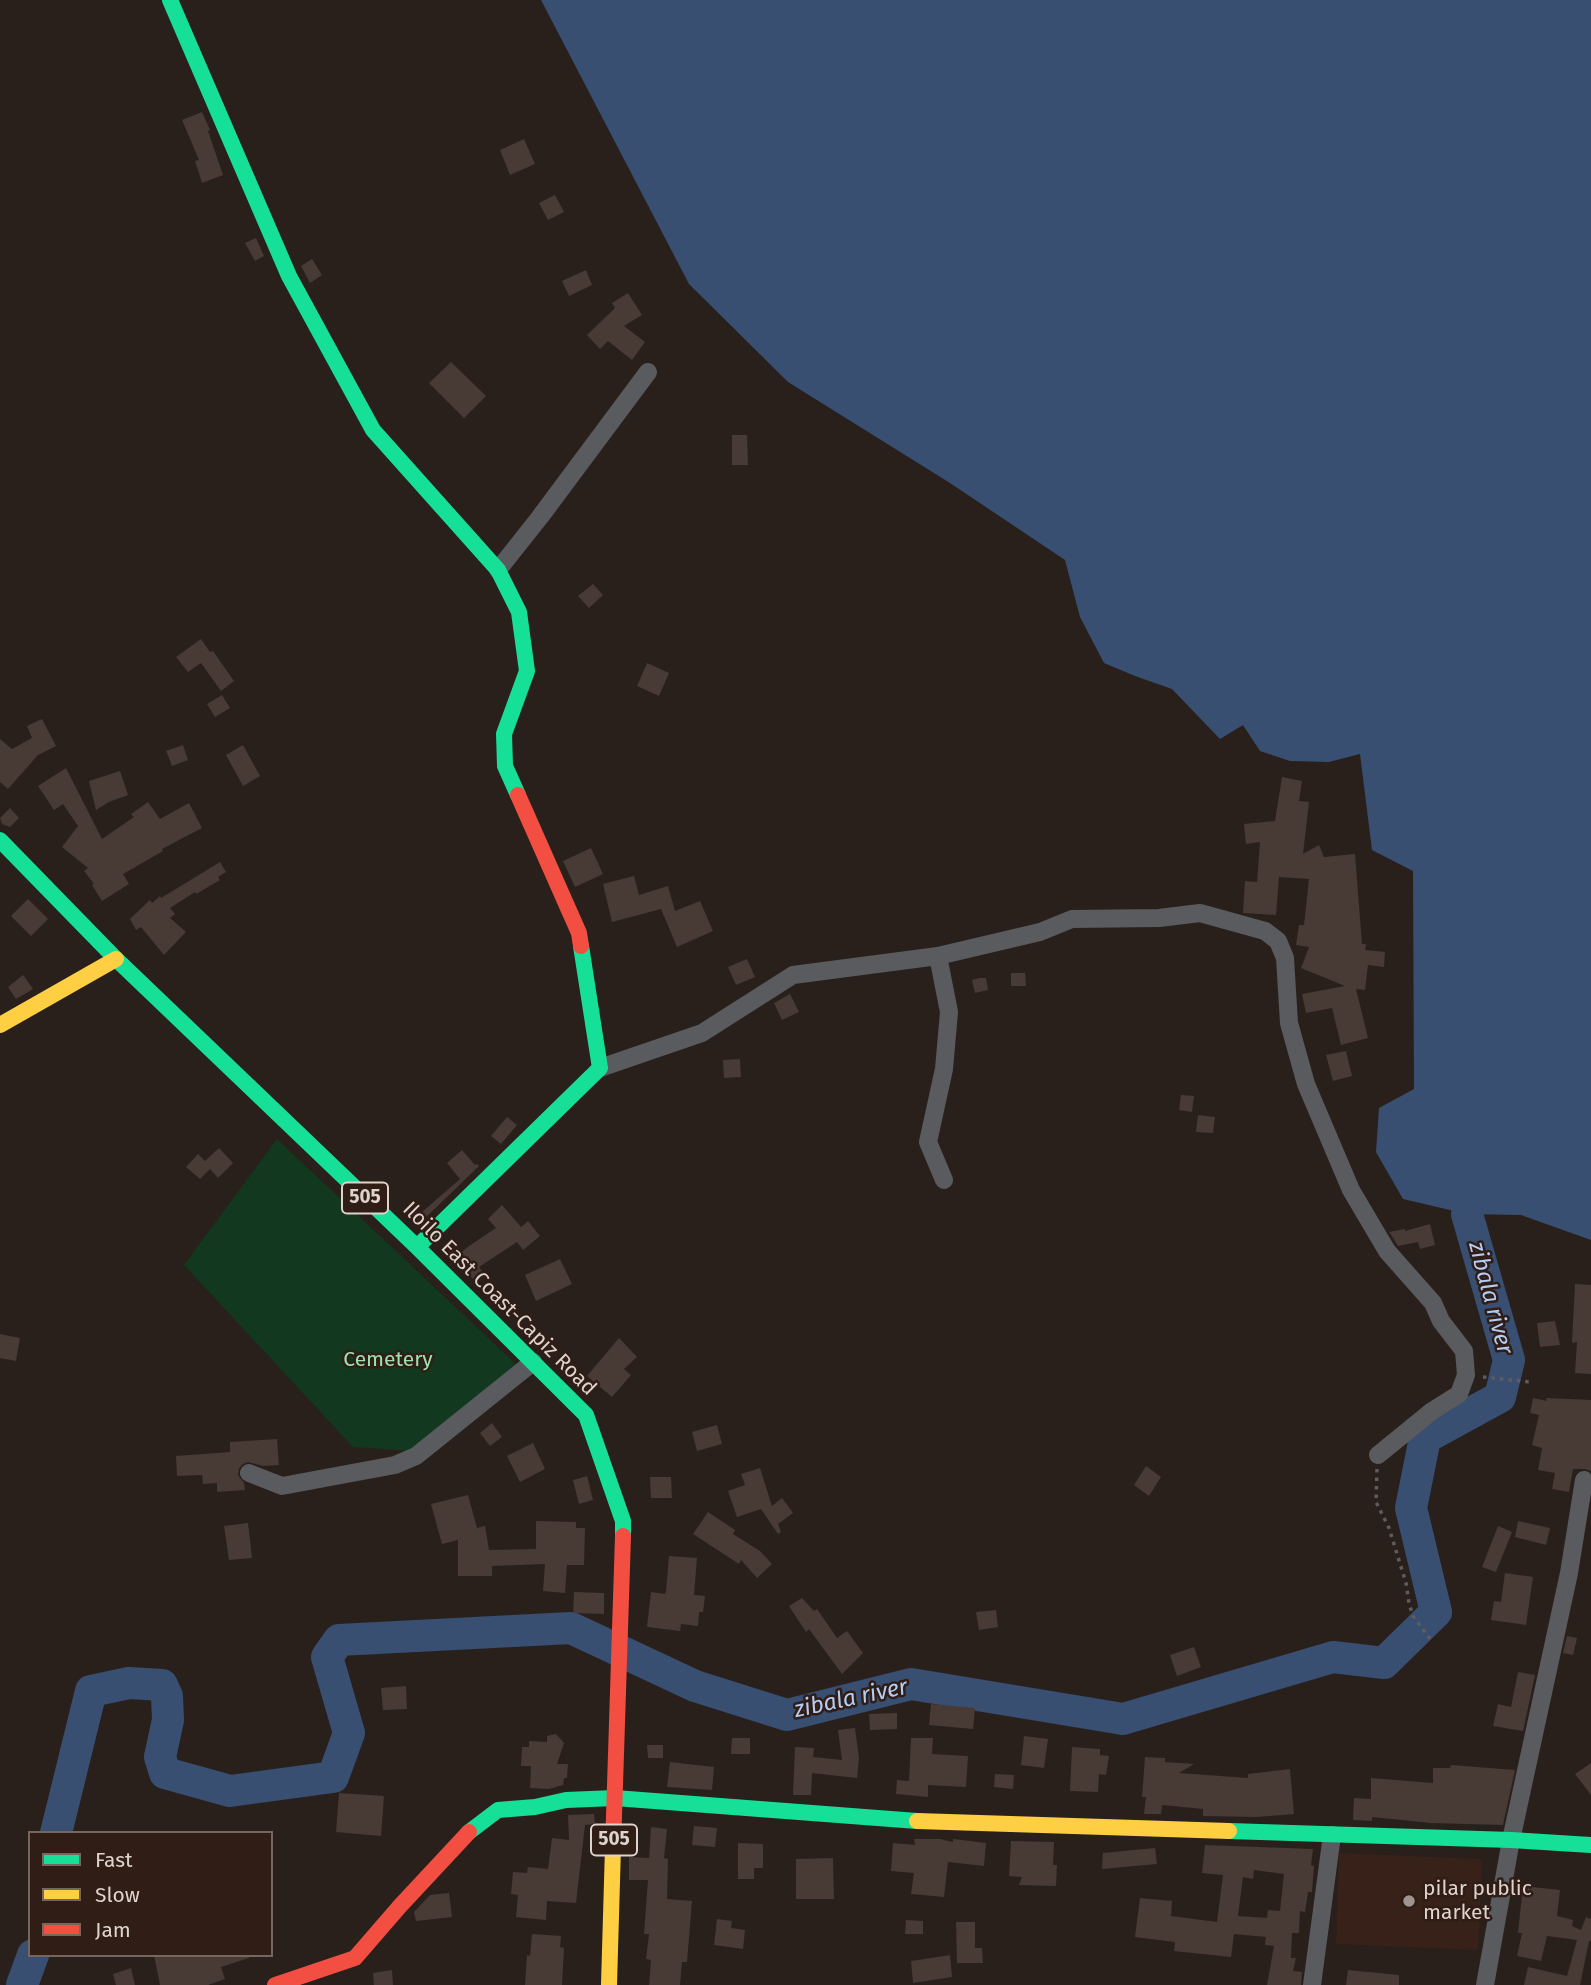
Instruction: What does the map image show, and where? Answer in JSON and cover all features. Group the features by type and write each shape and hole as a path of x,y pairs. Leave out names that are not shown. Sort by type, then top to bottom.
{"street":[{"path":"170,0 289,276 373,430 498,570 519,612 527,671 504,734 505,766 579,933 600,1068"},
{"path":"498,570 648,372"},
{"name":"Iloilo East Coast-Capiz Road","path":"0,839 117,959 417,1247 586,1415 623,1521 610,1985"},
{"path":"417,1247 600,1068 702,1033 793,975 938,956 1040,932 1072,919 1159,918 1200,913 1265,931 1278,941 1285,958 1289,1023 1306,1083 1351,1190 1387,1251 1433,1303 1441,1321 1464,1351 1466,1375 1459,1394 1432,1410 1378,1455"},
{"path":"938,956 949,1013 944,1069 928,1142 944,1180"},
{"path":"0,1025 117,959"},
{"path":"249,1473 282,1486 394,1465 416,1456 533,1362"},
{"path":"1485,1985 1511,1840 1569,1573 1584,1480"},
{"path":"275,1985 355,1958 466,1835 498,1810 535,1807 566,1800 615,1798 931,1822 1511,1840 1591,1845"},
{"path":"1312,1985 1332,1835"}],"path":[{"path":"1476,1377 1530,1382"},
{"path":"1378,1455 1376,1502 1389,1528 1413,1616 1433,1643"}],"shaded area":[{"name":"pilar public market","path":"1339,1853 1482,1859 1478,1950 1336,1944"}],"green space":[{"name":"Cemetery","path":"277,1139 519,1367 412,1451 353,1447 184,1265"}],"water":[{"path":"541,0 1591,0 1591,1240 1521,1215 1467,1214 1403,1199 1376,1152 1379,1108 1414,1089 1413,871 1372,850 1360,754 1329,762 1290,761 1260,751 1243,725 1220,739 1172,689 1104,663 1080,617 1065,560 950,483 788,382 689,284"}],"building":[{"path":"202,112 223,175 202,183 195,161 199,160 182,120"},
{"path":"524,139 535,164 510,175 500,150"},
{"path":"555,195 564,212 548,220 539,203"},
{"path":"256,238 264,256 255,261 245,243"},
{"path":"312,259 322,275 310,283 301,266"},
{"path":"586,270 592,285 569,296 562,281"},
{"path":"628,293 642,315 624,326 645,342 632,360 608,341 600,349 587,335 615,308 612,303"},
{"path":"451,362 486,396 464,418 429,383"},
{"path":"732,435 747,435 748,465 732,465"},
{"path":"593,584 603,595 589,608 578,596"},
{"path":"201,639 234,681 221,691 201,663 188,672 176,657"},
{"path":"647,663 669,673 659,696 637,686"},
{"path":"222,695 230,708 215,717 207,704"},
{"path":"42,719 56,746 38,755 8,789 0,782 0,739 12,749 32,738 27,726"},
{"path":"183,745 188,760 172,766 166,751"},
{"path":"243,745 260,776 243,786 226,755"},
{"path":"66,768 102,839 134,817 131,814 148,802 160,819 189,803 202,828 123,874 129,884 102,901 84,871 88,868 62,847 78,826 63,804 54,810 38,786"},
{"path":"120,771 128,795 96,810 89,781"},
{"path":"1282,777 1302,781 1299,801 1309,802 1303,854 1319,845 1324,857 1355,854 1362,944 1366,944 1365,950 1385,952 1384,967 1368,965 1365,990 1356,989 1368,1038 1341,1045 1332,1008 1306,1013 1302,994 1345,986 1301,968 1309,947 1296,945 1299,925 1304,925 1309,879 1279,877 1276,915 1243,913 1245,881 1257,882 1260,842 1246,844 1244,824 1275,821"},
{"path":"10,808 19,818 10,827 2,824 0,818"},
{"path":"591,848 603,874 575,887 563,861"},
{"path":"220,862 226,872 218,877 220,880 170,908 175,914 170,918 186,932 164,955 141,927 136,930 130,919 150,900 152,903"},
{"path":"634,876 639,895 668,886 675,911 700,901 713,931 677,947 661,909 612,922 603,884"},
{"path":"28,899 48,919 31,936 11,916"},
{"path":"747,959 755,977 736,985 728,967"},
{"path":"1011,973 1025,973 1026,986 1011,986"},
{"path":"23,975 33,989 16,999 8,987"},
{"path":"986,978 988,990 975,993 972,980"},
{"path":"790,994 799,1012 782,1020 774,1003"},
{"path":"1346,1051 1352,1076 1333,1081 1326,1055"},
{"path":"740,1059 741,1077 724,1078 723,1060"},
{"path":"1181,1095 1194,1096 1192,1112 1179,1110"},
{"path":"1198,1115 1215,1117 1213,1133 1196,1132"},
{"path":"507,1117 517,1125 501,1144 491,1136"},
{"path":"219,1148 233,1163 218,1178 210,1169 200,1179 186,1167 198,1154 205,1161"},
{"path":"462,1150 479,1166 418,1225 413,1220 460,1179 447,1163"},
{"path":"502,1205 521,1227 528,1221 540,1236 523,1250 517,1242 479,1267 486,1276 477,1283 453,1259 496,1228 488,1219"},
{"path":"1430,1224 1435,1245 1420,1249 1418,1242 1398,1246 1389,1232 1405,1231"},
{"path":"560,1259 572,1284 536,1301 525,1275"},
{"path":"1575,1284 1591,1285 1591,1374 1575,1373 1577,1342 1572,1343"},
{"path":"1555,1321 1560,1345 1540,1347 1537,1323"},
{"path":"0,1334 20,1338 16,1361 0,1358"},
{"path":"619,1338 637,1357 624,1369 631,1375 612,1397 587,1376"},
{"path":"1533,1398 1547,1401 1546,1398 1591,1400 1591,1471 1573,1469 1569,1492 1552,1489 1555,1473 1538,1470 1542,1448 1532,1445 1539,1415 1530,1413"},
{"path":"492,1423 502,1437 490,1446 480,1433"},
{"path":"717,1425 722,1444 697,1451 692,1432"},
{"path":"277,1439 279,1465 263,1466 248,1462 239,1468 238,1475 245,1490 217,1492 217,1483 203,1484 202,1475 177,1476 176,1456 230,1452 230,1442"},
{"path":"533,1443 545,1469 520,1482 507,1456"},
{"path":"1146,1466 1161,1477 1149,1496 1134,1485"},
{"path":"760,1468 772,1506 782,1498 793,1513 778,1524 781,1532 778,1534 761,1509 737,1517 728,1491 745,1485 741,1474"},
{"path":"587,1476 593,1500 579,1504 573,1480"},
{"path":"650,1477 671,1477 672,1498 651,1498"},
{"path":"468,1495 477,1528 485,1526 489,1550 536,1549 536,1521 576,1522 576,1528 585,1528 584,1565 567,1565 565,1593 543,1591 545,1564 492,1566 492,1576 458,1576 458,1540 442,1544 431,1504"},
{"path":"708,1512 735,1530 733,1534 760,1551 772,1564 757,1578 741,1560 739,1564 693,1534"},
{"path":"1518,1521 1550,1528 1546,1545 1515,1537"},
{"path":"248,1523 252,1558 229,1560 224,1526"},
{"path":"1498,1526 1512,1532 1496,1572 1482,1567"},
{"path":"669,1556 697,1558 694,1595 705,1596 703,1612 699,1612 698,1626 681,1624 680,1631 647,1627 651,1592 665,1594 666,1591"},
{"path":"1505,1573 1533,1577 1526,1625 1491,1620 1494,1601 1501,1602"},
{"path":"574,1592 604,1593 604,1614 573,1613"},
{"path":"802,1598 814,1611 817,1609 837,1638 847,1631 863,1653 842,1674 809,1629 806,1632 789,1606"},
{"path":"996,1610 998,1627 979,1630 976,1612"},
{"path":"1567,1636 1577,1638 1573,1655 1563,1653"},
{"path":"1194,1647 1201,1667 1177,1676 1170,1655"},
{"path":"1518,1672 1535,1675 1523,1731 1493,1726 1498,1704 1511,1707"},
{"path":"406,1686 407,1709 383,1710 381,1688"},
{"path":"931,1704 975,1708 973,1729 929,1725"},
{"path":"897,1713 897,1729 870,1730 869,1714"},
{"path":"855,1728 859,1758 857,1778 812,1773 811,1795 793,1795 795,1747 814,1748 813,1757 842,1760 838,1730"},
{"path":"556,1734 564,1743 557,1764 568,1764 567,1778 564,1778 563,1785 549,1789 530,1788 531,1766 521,1766 522,1747 529,1747 529,1741 547,1742 547,1736"},
{"path":"1024,1736 1048,1739 1044,1768 1021,1765"},
{"path":"732,1738 750,1738 750,1754 731,1754"},
{"path":"911,1738 933,1738 932,1754 968,1756 966,1787 928,1785 928,1797 896,1794 897,1780 909,1781"},
{"path":"647,1745 663,1745 663,1758 648,1758"},
{"path":"1072,1747 1100,1749 1100,1755 1109,1756 1106,1775 1099,1774 1098,1792 1070,1791"},
{"path":"1145,1757 1165,1758 1165,1762 1194,1764 1179,1773 1248,1778 1248,1774 1290,1769 1294,1814 1257,1817 1203,1816 1203,1809 1162,1805 1161,1814 1144,1814 1146,1797 1142,1797"},
{"path":"670,1762 714,1767 712,1790 667,1787"},
{"path":"1591,1763 1591,1795 1575,1774"},
{"path":"1451,1765 1515,1770 1503,1825 1431,1823 1372,1817 1372,1821 1353,1820 1354,1798 1371,1799 1371,1778 1433,1783 1433,1768 1450,1768"},
{"path":"995,1774 1014,1775 1013,1789 994,1787"},
{"path":"339,1793 384,1796 381,1836 336,1832"},
{"path":"594,1814 595,1824 585,1825 576,1903 547,1901 546,1920 516,1917 518,1895 511,1894 513,1872 527,1873 528,1867 548,1869 552,1838 569,1840 568,1815"},
{"path":"694,1826 717,1828 715,1847 692,1845"},
{"path":"651,1827 667,1829 664,1858 668,1859 667,1899 692,1901 687,1962 682,1962 680,1985 649,1985 651,1960 646,1959 649,1934 644,1934 648,1880 629,1880 629,1857 649,1858"},
{"path":"914,1839 953,1842 953,1839 986,1843 984,1866 948,1862 944,1897 911,1894 914,1873 891,1871 893,1843 915,1845"},
{"path":"1011,1841 1054,1842 1056,1886 1019,1885 1022,1877 1009,1876"},
{"path":"738,1843 763,1844 763,1868 754,1868 754,1879 738,1879"},
{"path":"1205,1845 1313,1849 1312,1892 1308,1892 1305,1912 1300,1911 1299,1933 1292,1933 1291,1958 1296,1958 1293,1971 1302,1972 1301,1985 1267,1985 1274,1946 1265,1945 1266,1937 1234,1934 1231,1957 1174,1951 1175,1942 1135,1937 1140,1898 1172,1901 1171,1916 1217,1922 1223,1875 1202,1873","holes":["1254,1870 1284,1874 1280,1911 1268,1910 1267,1918 1238,1916 1243,1877 1253,1879"]},
{"path":"1155,1848 1157,1864 1102,1869 1103,1853"},
{"path":"833,1858 834,1899 796,1899 796,1859"},
{"path":"1523,1886 1560,1890 1557,1916 1573,1920 1572,1926 1581,1930 1586,1917 1591,1919 1591,1941 1580,1985 1524,1985 1528,1967 1567,1976 1577,1940 1547,1936 1541,1961 1517,1956 1522,1933 1518,1933"},
{"path":"449,1893 452,1917 416,1921 414,1912 430,1895"},
{"path":"717,1919 732,1921 731,1928 745,1930 743,1949 714,1945"},
{"path":"906,1920 923,1921 923,1934 905,1934"},
{"path":"956,1922 975,1922 975,1948 982,1948 983,1963 957,1963"},
{"path":"532,1934 561,1936 560,1947 564,1948 562,1985 525,1985"},
{"path":"950,1955 952,1977 913,1983 911,1961"},
{"path":"154,1957 249,1957 221,1967 225,1979 208,1985 160,1985"},
{"path":"131,1968 135,1985 116,1985 113,1974"},
{"path":"392,1970 393,1985 374,1985 373,1973"},
{"path":"1348,1970 1399,1975 1399,1985 1346,1985"}],"waterway":[{"name":"zibala river","path":"56,1831 91,1691 129,1683 162,1685 167,1696 168,1720 160,1757 165,1773 230,1791 333,1777 349,1733 327,1657 339,1640 571,1628 695,1686 787,1715 911,1684 1123,1719 1333,1657 1384,1663 1436,1612 1411,1508 1425,1438 1500,1397 1509,1360 1467,1214"},
{"name":"zibala river","path":"22,1985 32,1957"}],"traffic: fast":[{"path":"170,0 289,276 373,430 498,570 519,612 527,671 504,734 505,766 518,795"},
{"path":"0,840 116,959 417,1247 586,1415 623,1521 623,1536"},
{"path":"417,1247 600,1068 581,946"},
{"path":"469,1832 498,1810 535,1807 566,1800 615,1798 917,1821"},
{"path":"1229,1831 1591,1845"}],"traffic: slow":[{"path":"0,1025 116,959"},
{"path":"917,1821 1229,1831"},
{"path":"609,1985 613,1847"}],"traffic: jam":[{"path":"518,795 579,933 581,946"},
{"path":"613,1847 623,1536"},
{"path":"275,1985 355,1958 469,1832"}],"place":[{"name":"pilar public market","path":"1409,1901"}]}
